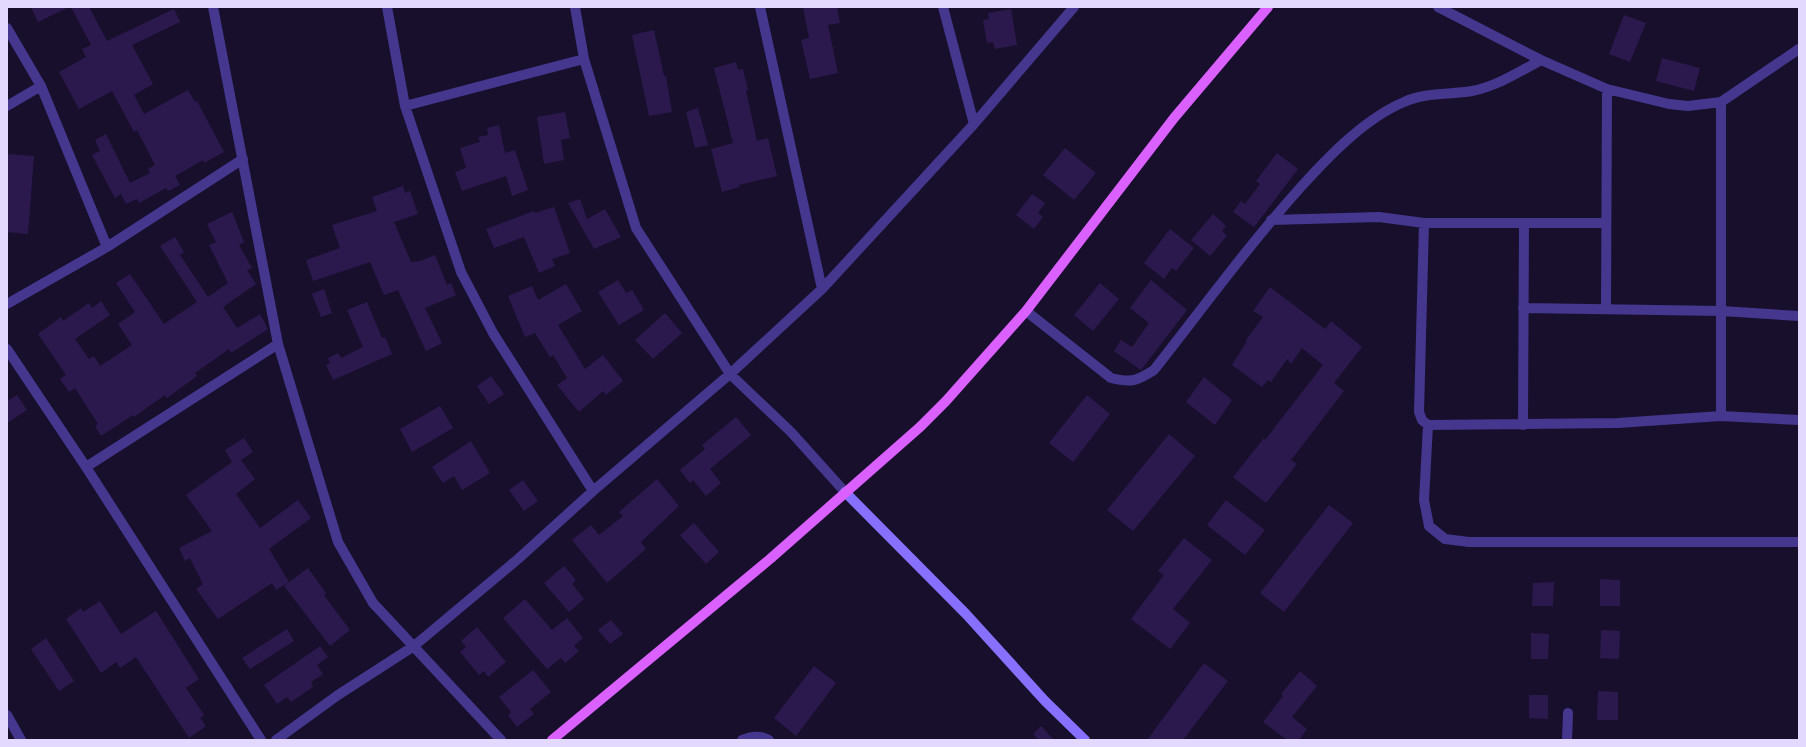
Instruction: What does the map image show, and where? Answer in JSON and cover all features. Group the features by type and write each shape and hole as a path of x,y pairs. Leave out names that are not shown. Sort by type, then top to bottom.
{"main road":[{"path":"557,738 770,559 920,427 1026,311 1174,118 1268,7"}],"street":[{"path":"213,7 278,344 338,542 373,603 501,740"},
{"path":"387,7 405,106 461,272 493,333 593,491"},
{"path":"575,7 584,59 636,228 730,374 791,432 845,492 966,614 1045,701 1085,740"},
{"path":"760,7 822,289"},
{"path":"943,7 974,124"},
{"path":"276,740 338,695 414,646 730,374 822,289 974,124 1074,7"},
{"path":"1438,7 1540,60 1607,89 1669,104 1688,106 1721,102 1799,49"},
{"path":"7,28 41,86 107,247"},
{"path":"405,106 584,59"},
{"path":"1026,311 1111,378 1126,382 1141,379 1154,370 1271,220 1331,154 1369,123 1403,102 1422,96 1446,95 1474,90 1508,79 1540,60"},
{"path":"7,106 41,86"},
{"path":"1606,308 1607,89"},
{"path":"1721,102 1721,416"},
{"path":"7,304 107,247 243,159"},
{"path":"1271,220 1379,217 1424,223 1606,223"},
{"path":"1424,223 1419,412 1422,420 1428,425 1618,423 1721,416 1799,420"},
{"path":"1523,425 1524,223"},
{"path":"1523,308 1606,308 1722,311 1799,316"},
{"path":"86,467 278,344"},
{"path":"7,349 86,467 261,740"},
{"path":"1428,425 1424,500 1429,526 1445,539 1469,542 1799,542"},
{"path":"1567,740 1568,714"},
{"path":"7,716 22,740"},
{"path":"742,740 754,736 769,740"}],"building":[{"path":"31,7 69,7 38,22"},
{"path":"71,7 89,7 107,41 174,9 180,22 132,45 153,84 134,95 144,114 188,90 195,102 197,101 224,152 204,163 203,160 175,176 180,185 168,191 166,188 139,203 137,199 126,204 121,194 115,198 92,155 100,151 95,140 106,134 130,183 150,173 148,169 155,165 137,130 134,132 112,91 79,109 59,72 86,57 82,49 91,45"},
{"path":"803,7 837,7 840,23 828,25 838,73 810,79 801,40 809,38"},
{"path":"1011,9 1017,45 995,49 993,42 987,43 983,20 989,19 988,13"},
{"path":"1624,15 1646,23 1630,62 1609,54"},
{"path":"654,30 664,76 666,76 672,112 649,116 632,35"},
{"path":"1662,58 1700,68 1694,91 1656,81"},
{"path":"736,62 738,70 743,69 748,90 746,91 757,141 768,138 777,176 739,185 740,187 722,192 711,149 733,143 714,68"},
{"path":"698,108 708,145 695,148 686,112"},
{"path":"565,112 570,138 561,140 564,160 544,164 537,117"},
{"path":"499,125 505,153 515,150 528,190 512,196 506,176 462,191 455,172 466,168 460,148 480,142 478,137 488,135 487,128"},
{"path":"1065,148 1096,173 1074,200 1043,175"},
{"path":"1277,153 1298,169 1254,227 1233,212 1241,201 1245,204 1260,184 1256,181"},
{"path":"7,154 34,156 28,234 7,232"},
{"path":"403,186 405,193 410,191 418,214 394,222 411,262 420,261 435,255 447,285 451,283 456,295 425,308 442,343 426,351 398,290 384,295 370,262 313,281 306,260 340,248 332,225 377,211 372,197"},
{"path":"1032,194 1045,203 1038,213 1043,217 1034,229 1016,215"},
{"path":"580,199 587,219 605,209 621,237 594,249 568,203"},
{"path":"554,207 570,253 552,259 555,266 539,273 524,237 494,248 486,229 534,211 535,213"},
{"path":"232,212 244,242 239,245 252,268 247,270 256,284 223,307 237,328 260,314 268,329 231,353 229,349 195,373 197,376 167,398 165,395 134,417 133,415 101,436 95,426 98,424 75,388 69,392 60,379 66,375 38,334 61,317 63,321 89,303 92,308 101,301 110,315 75,339 89,359 94,356 100,366 132,345 118,324 135,312 116,283 130,274 164,324 197,302 160,246 175,237 184,252 180,255 208,297 228,283 209,245 216,242 207,224"},
{"path":"1213,214 1226,226 1222,231 1227,236 1210,256 1191,240"},
{"path":"1170,229 1194,248 1176,271 1172,268 1164,279 1144,263"},
{"path":"618,280 626,293 632,290 644,310 619,325 598,292"},
{"path":"1151,280 1187,310 1141,370 1114,351 1121,340 1132,347 1149,323 1130,308"},
{"path":"1100,283 1119,299 1093,331 1074,315"},
{"path":"566,284 582,311 558,325 585,369 603,355 623,381 606,395 603,391 579,412 557,385 567,378 553,355 550,357 535,333 525,337 508,296 532,286 538,300"},
{"path":"1270,287 1325,329 1331,321 1362,347 1334,383 1344,391 1291,460 1297,464 1266,503 1233,477 1264,438 1265,440 1323,365 1302,348 1291,364 1287,359 1271,382 1268,380 1262,387 1232,365 1247,341 1246,340 1263,317 1253,311"},
{"path":"324,289 332,313 321,317 312,294"},
{"path":"367,302 382,338 385,337 392,354 333,380 326,365 330,363 328,358 338,353 341,358 363,347 347,310"},
{"path":"665,313 682,333 653,359 635,340"},
{"path":"491,376 504,394 489,404 477,386"},
{"path":"1204,377 1232,400 1215,425 1186,402"},
{"path":"17,395 27,410 7,423 7,401"},
{"path":"1087,395 1110,414 1073,462 1049,443"},
{"path":"440,406 453,428 412,452 400,429"},
{"path":"736,417 751,435 710,469 721,483 706,496 693,480 690,483 680,470 705,449 702,445"},
{"path":"1169,434 1195,456 1133,531 1107,510"},
{"path":"244,438 253,452 241,460 255,479 236,494 260,528 298,500 311,518 269,549 289,582 276,590 272,583 218,619 196,589 203,584 190,558 185,561 179,548 212,531 186,495 232,462 225,450"},
{"path":"471,441 490,473 462,490 454,476 443,483 432,467"},
{"path":"657,479 679,506 641,542 646,549 607,583 572,540 591,525 599,535 623,516 619,512"},
{"path":"523,480 538,501 524,511 509,490"},
{"path":"1226,500 1265,530 1245,555 1207,525"},
{"path":"1329,505 1353,523 1284,612 1260,593"},
{"path":"694,523 719,552 706,564 680,535"},
{"path":"1184,538 1212,560 1173,609 1190,623 1170,649 1131,619 1164,575 1158,571"},
{"path":"564,566 576,580 572,584 584,599 569,612 544,583"},
{"path":"308,568 326,593 324,595 350,630 330,646 284,586"},
{"path":"1600,579 1620,580 1620,606 1600,606"},
{"path":"1554,582 1553,606 1532,606 1533,583"},
{"path":"525,599 552,630 567,618 583,638 574,646 579,651 565,663 561,658 547,669 503,618"},
{"path":"100,601 121,634 156,611 199,679 186,688 204,715 200,718 206,726 189,738 136,657 120,668 116,662 101,673 66,619 81,608 83,612"},
{"path":"611,620 623,634 610,644 598,630"},
{"path":"477,627 506,662 488,677 484,671 479,675 460,652 466,647 461,641"},
{"path":"287,629 294,641 250,669 242,658"},
{"path":"1601,630 1620,631 1619,659 1600,658"},
{"path":"1531,633 1549,634 1548,659 1531,659"},
{"path":"46,638 74,681 59,691 31,649"},
{"path":"320,646 328,657 317,665 323,674 311,682 313,687 291,702 287,697 277,704 264,685"},
{"path":"1204,663 1228,681 1183,740 1147,740"},
{"path":"814,666 836,683 796,736 774,718"},
{"path":"533,670 551,692 530,709 534,714 517,727 508,715 511,712 499,697"},
{"path":"1300,671 1317,686 1292,717 1307,729 1299,740 1287,740 1263,722 1283,696 1281,694"},
{"path":"1598,691 1618,692 1618,720 1597,720"},
{"path":"1529,695 1548,695 1548,719 1529,718"},
{"path":"1041,726 1054,740 1039,740 1033,734"}]}
